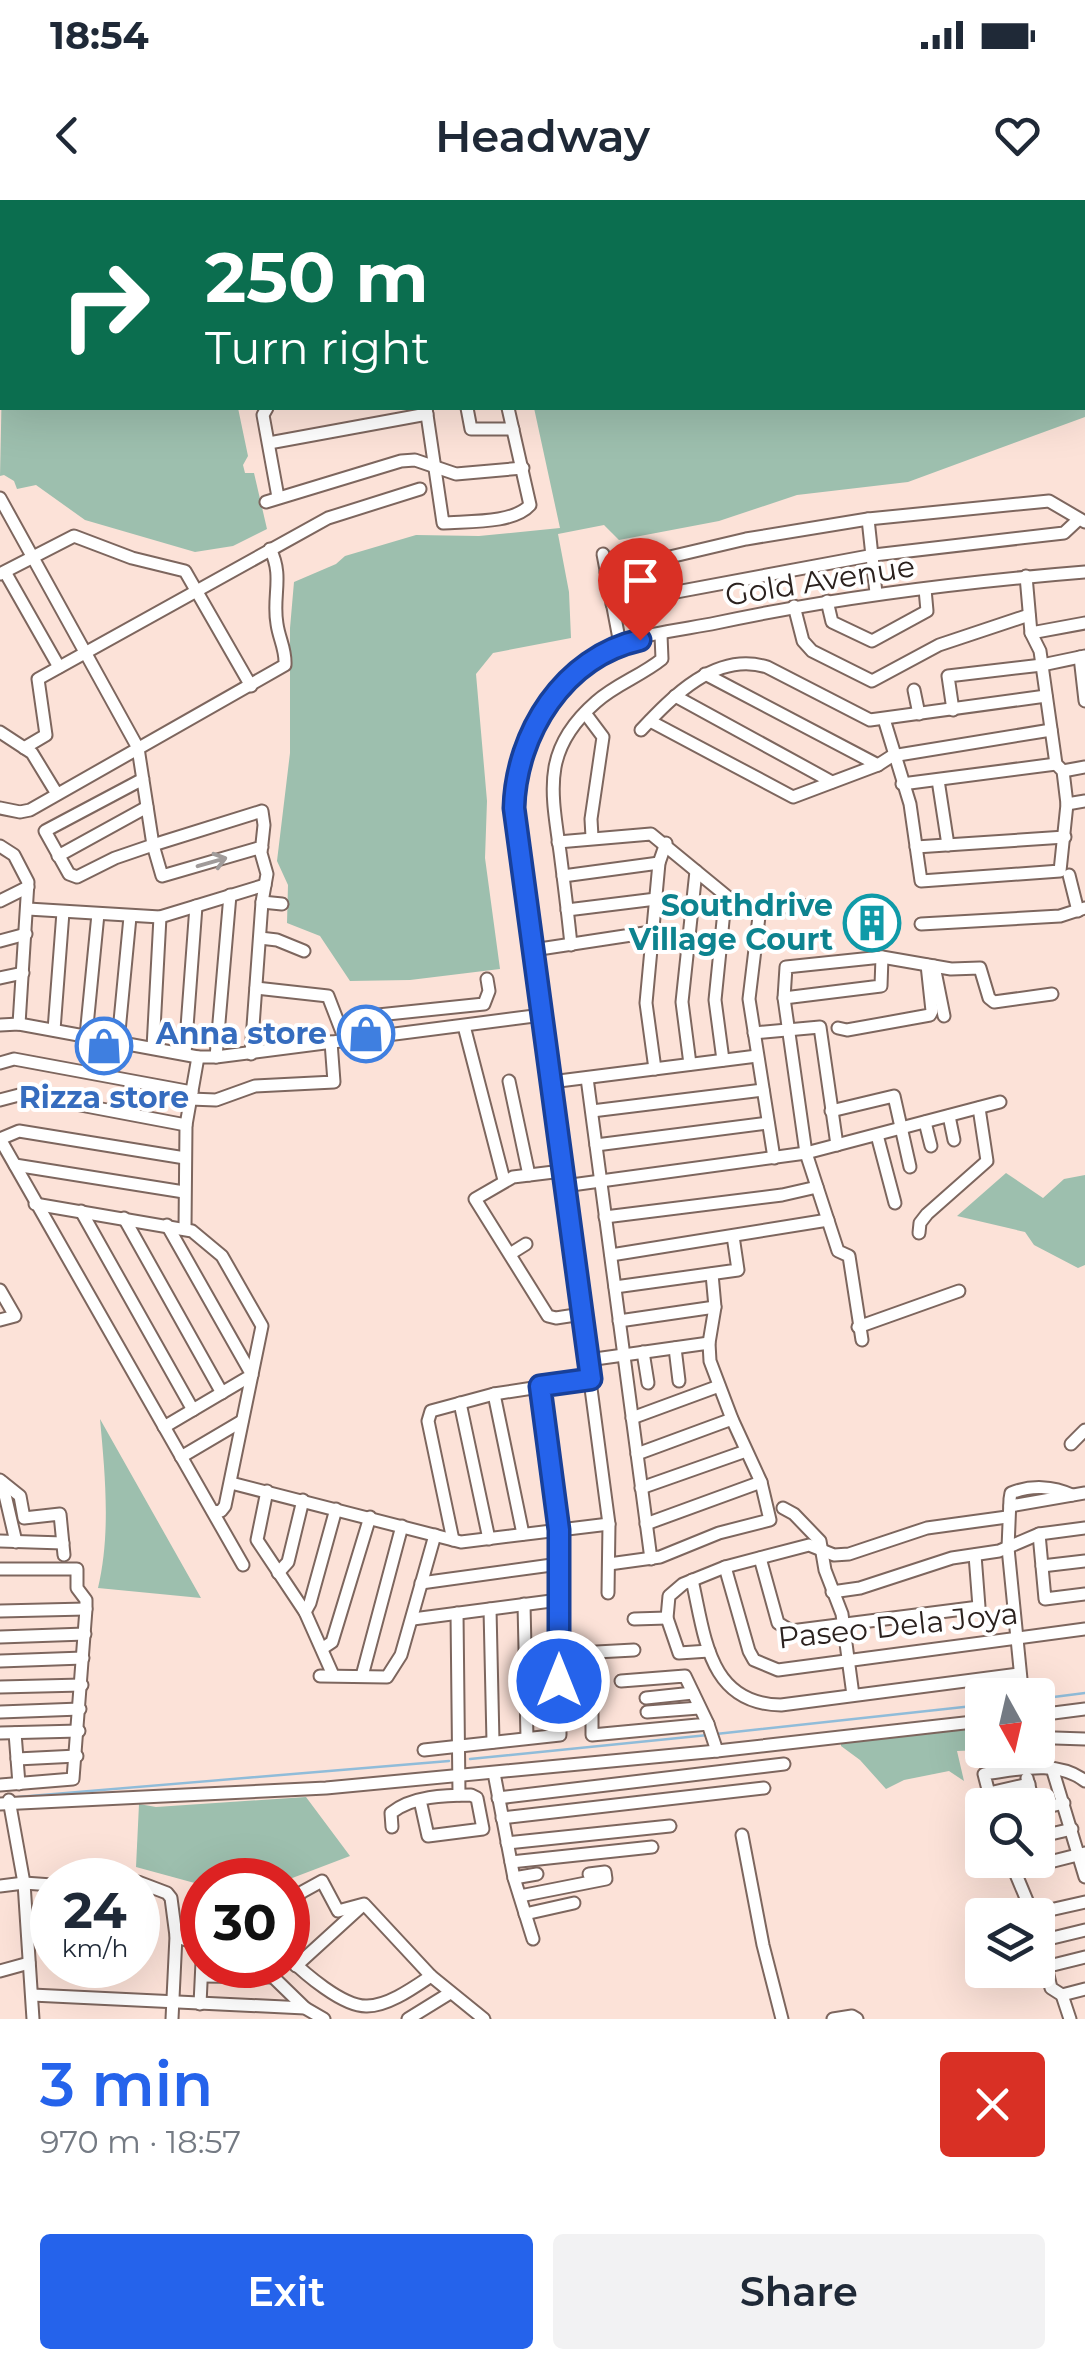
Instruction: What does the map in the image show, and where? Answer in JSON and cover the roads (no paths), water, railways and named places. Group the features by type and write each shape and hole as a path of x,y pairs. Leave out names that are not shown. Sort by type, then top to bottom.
{"street":[{"path":"266,410 263,415 269,443 272,500 400,461 415,460 456,474 473,475 523,468"},
{"path":"466,410 471,429 514,429"},
{"path":"269,443 426,411 443,523 498,518 525,512 530,505 509,410"},
{"path":"24,748 46,735 37,681 58,667 328,518 420,489"},
{"path":"0,498 138,748 153,845 162,876 262,847"},
{"path":"606,572 746,539 868,519 1049,501 1082,520 1064,533 874,555 612,604"},
{"path":"868,519 876,593"},
{"path":"58,667 2,573 78,536 132,558 185,570 251,686"},
{"path":"0,808 30,810 286,665 276,622 278,564 270,550"},
{"path":"603,554 620,644"},
{"name":"Gold Avenue","path":"608,1593 609,1524 514,808 518,762 526,742 553,695 570,678 620,644 794,606 876,593 1085,572"},
{"path":"884,719 892,756 910,804 920,881 1060,871 1067,804 1040,650 1031,633 1026,576"},
{"path":"827,601 832,622 872,641 927,611 925,589"},
{"path":"794,606 803,641 812,651 872,681 939,644 1029,615"},
{"path":"1031,633 1085,623"},
{"path":"571,945 551,802 552,772 559,753 585,713 627,680 662,660 661,635"},
{"path":"953,710 948,676 1082,657 1085,701"},
{"path":"1046,696 870,720 760,665 705,674 674,696 645,725 793,797 892,756 1051,730"},
{"path":"705,674 878,765"},
{"path":"914,690 919,714"},
{"path":"674,696 832,782"},
{"path":"585,713 604,737 591,820 592,837"},
{"path":"0,732 32,753 57,794"},
{"path":"902,784 1085,767"},
{"path":"45,832 143,778"},
{"path":"938,780 948,845"},
{"path":"1067,804 1085,801"},
{"path":"58,856 148,808"},
{"path":"30,810 69,874 77,877 114,858 262,811 262,847 268,874 262,902 251,1054"},
{"path":"558,842 651,834 729,900 760,908 822,904"},
{"path":"916,848 1065,837"},
{"path":"655,1069 646,1004 659,863 666,843"},
{"path":"0,846 14,855 28,887 19,1024"},
{"path":"0,862 14,855"},
{"path":"563,876 659,863"},
{"path":"690,1064 682,1002 696,871"},
{"path":"922,924 1060,916 1082,909 1069,874"},
{"path":"28,909 160,918 265,885"},
{"path":"0,901 28,887"},
{"path":"216,1058 230,895"},
{"path":"567,910 656,899"},
{"path":"723,1060 715,1000 724,910 729,900"},
{"path":"262,902 282,904"},
{"path":"185,1228 196,906"},
{"path":"760,908 749,999 774,1158"},
{"path":"54,1030 63,912"},
{"path":"86,1036 98,914"},
{"path":"118,1042 130,917"},
{"path":"153,1048 160,918"},
{"path":"533,950 651,932"},
{"path":"0,941 26,934"},
{"path":"260,938 304,951"},
{"path":"784,998 881,986 882,957"},
{"path":"959,1291 860,1333 849,1256 838,1251 806,1153 784,998 786,967 882,957 930,966 980,968 989,998 994,1002 1052,994"},
{"path":"930,966 944,1016"},
{"path":"838,1028 847,1030 930,1015 930,966"},
{"path":"0,978 23,972"},
{"path":"378,1015 484,1004 489,991 487,978"},
{"path":"0,1063 14,1060 216,1100 255,1086 334,1082 338,1041 328,996 256,988"},
{"path":"466,1006 467,1026 504,1180"},
{"path":"0,1025 19,1024 216,1058 542,1015"},
{"path":"754,1034 820,1026 837,1145"},
{"path":"551,1082 757,1056"},
{"path":"587,1078 651,1559"},
{"path":"509,1081 529,1175"},
{"path":"592,1111 763,1090"},
{"path":"0,1100 33,1096 186,1126"},
{"path":"831,1111 894,1096 910,1166"},
{"path":"564,1186 806,1153 1000,1102"},
{"path":"919,1233 927,1214 988,1161 979,1108"},
{"path":"949,1116 954,1140"},
{"path":"925,1122 931,1146"},
{"path":"596,1145 768,1124"},
{"path":"185,1158 20,1130 0,1139 243,1565"},
{"path":"877,1135 895,1203"},
{"path":"15,1165 184,1192"},
{"path":"562,1171 504,1180 475,1199 548,1316 582,1314"},
{"path":"605,1217 782,1195 817,1187"},
{"path":"35,1204 185,1228 222,1256 262,1326 231,1482 224,1508 214,1512"},
{"path":"82,1211 193,1410"},
{"path":"124,1218 222,1393"},
{"path":"611,1255 828,1220"},
{"path":"168,1226 252,1376"},
{"path":"615,1287 738,1270 734,1236"},
{"path":"510,1254 526,1244"},
{"path":"609,1564 651,1559 770,1520 761,1482 710,1361 715,1308 712,1274"},
{"path":"0,1290 14,1316 0,1320"},
{"path":"620,1321 715,1308"},
{"path":"588,1360 709,1343"},
{"path":"675,1348 679,1381"},
{"path":"643,1352 648,1383"},
{"path":"164,1427 252,1376"},
{"path":"453,1540 428,1415 431,1411 494,1394 591,1379"},
{"path":"424,1750 560,1736 559,1530 540,1386"},
{"path":"632,1418 719,1386"},
{"path":"494,1394 522,1534"},
{"path":"460,1403 489,1538"},
{"path":"637,1454 732,1419"},
{"path":"181,1457 242,1421"},
{"path":"1071,1444 1085,1430"},
{"path":"641,1488 746,1450"},
{"path":"1,1481 16,1542"},
{"path":"0,1541 63,1549 60,1514 24,1518 20,1496 1,1481"},
{"path":"231,1482 461,1542 609,1524"},
{"path":"646,1524 761,1482"},
{"path":"1021,1678 1008,1548 1011,1494 1018,1490 1056,1488 1079,1494"},
{"path":"267,1490 257,1540 305,1612 323,1648 326,1676 386,1676 400,1655 413,1619 434,1535"},
{"path":"278,1572 288,1562 303,1500"},
{"path":"305,1612 336,1508"},
{"path":"782,1508 814,1533 822,1549 844,1624 854,1695"},
{"path":"709,1652 679,1653 667,1618 668,1596 692,1580 809,1545 834,1554 849,1554 927,1528 1009,1512"},
{"path":"323,1648 332,1642 370,1518"},
{"path":"362,1676 402,1526"},
{"path":"832,1592 938,1570 952,1558 1008,1548 1040,1534 1085,1528"},
{"path":"1040,1534 1045,1599 1085,1594"},
{"path":"760,1558 778,1623 791,1631 979,1606 975,1555"},
{"path":"1042,1566 1085,1561"},
{"path":"422,1583 559,1564"},
{"path":"0,1568 77,1569 77,1588 86,1600 74,1778 9,1784"},
{"name":"Paseo Dela Joya","path":"725,1568 748,1651 754,1660 778,1670 1085,1629"},
{"path":"692,1580 709,1652 736,1700 781,1705 1020,1674"},
{"path":"413,1619 559,1600"},
{"path":"524,1604 526,1738"},
{"path":"0,1611 86,1609"},
{"path":"490,1609 493,1742"},
{"path":"457,1613 458,1795"},
{"path":"634,1619 667,1618"},
{"path":"0,1637 85,1634"},
{"path":"559,1654 634,1650"},
{"path":"0,1662 84,1658"},
{"path":"621,1681 682,1676 713,1738"},
{"path":"0,1687 82,1684"},
{"path":"646,1698 693,1693"},
{"path":"592,1697 592,1735 713,1738 965,1722"},
{"path":"647,1712 699,1708"},
{"path":"0,1712 80,1709"},
{"path":"1055,1712 1085,1709"},
{"path":"0,1734 80,1731"},
{"path":"0,1971 30,1963 24,1882 15,1828 5,1804 17,1759 16,1733"},
{"path":"5,1804 326,1788 458,1777 713,1738"},
{"path":"1055,1738 1085,1739"},
{"path":"17,1759 77,1756"},
{"path":"498,1798 784,1764"},
{"path":"1052,1768 1082,1853 1085,1877"},
{"path":"1025,1769 1030,1788"},
{"path":"987,1788 984,1774 1025,1769 1069,1771 1085,1780"},
{"path":"494,1773 514,1878 533,1938"},
{"path":"1019,1788 1029,1784"},
{"path":"502,1818 764,1788"},
{"path":"392,1827 392,1810 420,1800 474,1795 483,1830 428,1836 420,1800"},
{"path":"1055,1804 1064,1803"},
{"path":"507,1843 670,1826"},
{"path":"0,1830 15,1828"},
{"path":"1055,1833 1072,1829"},
{"path":"742,1836 782,2019"},
{"path":"511,1862 652,1846"},
{"path":"1055,1858 1082,1853"},
{"path":"520,1896 606,1879 604,1872 589,1874"},
{"path":"514,1878 537,1874"},
{"path":"310,1888 322,1881 338,1912 364,1904"},
{"path":"0,1886 30,1883"},
{"path":"160,1890 168,1893 172,1904 176,1936 172,2019"},
{"path":"1055,1909 1085,1902"},
{"path":"525,1914 574,1903"},
{"path":"310,1948 364,1904"},
{"path":"364,1904 430,1976 484,2019"},
{"path":"1055,1935 1085,1930"},
{"path":"176,1936 180,1938"},
{"path":"1055,1965 1085,1958"},
{"path":"310,1975 348,2001 370,2006 430,1976"},
{"path":"32,1988 33,2019"},
{"path":"200,2004 201,1988"},
{"path":"284,1988 324,2019"},
{"path":"1052,1988 1054,1993 1062,1994 1085,1989"},
{"path":"408,2019 423,2016 450,1994"},
{"path":"1062,1994 1070,2019"},
{"path":"32,1995 305,2008"},
{"path":"833,2019 857,2019"}],"waterway":[{"path":"1055,1697 1085,1693"},
{"path":"716,1734 965,1707"},
{"path":"470,1759 708,1735"},
{"path":"18,1797 449,1761"}],"place":[{"name":"Southdrive Village Court","path":"872,923"},
{"name":"Anna store","path":"366,1034"},
{"name":"Rizza store","path":"104,1046"}]}
